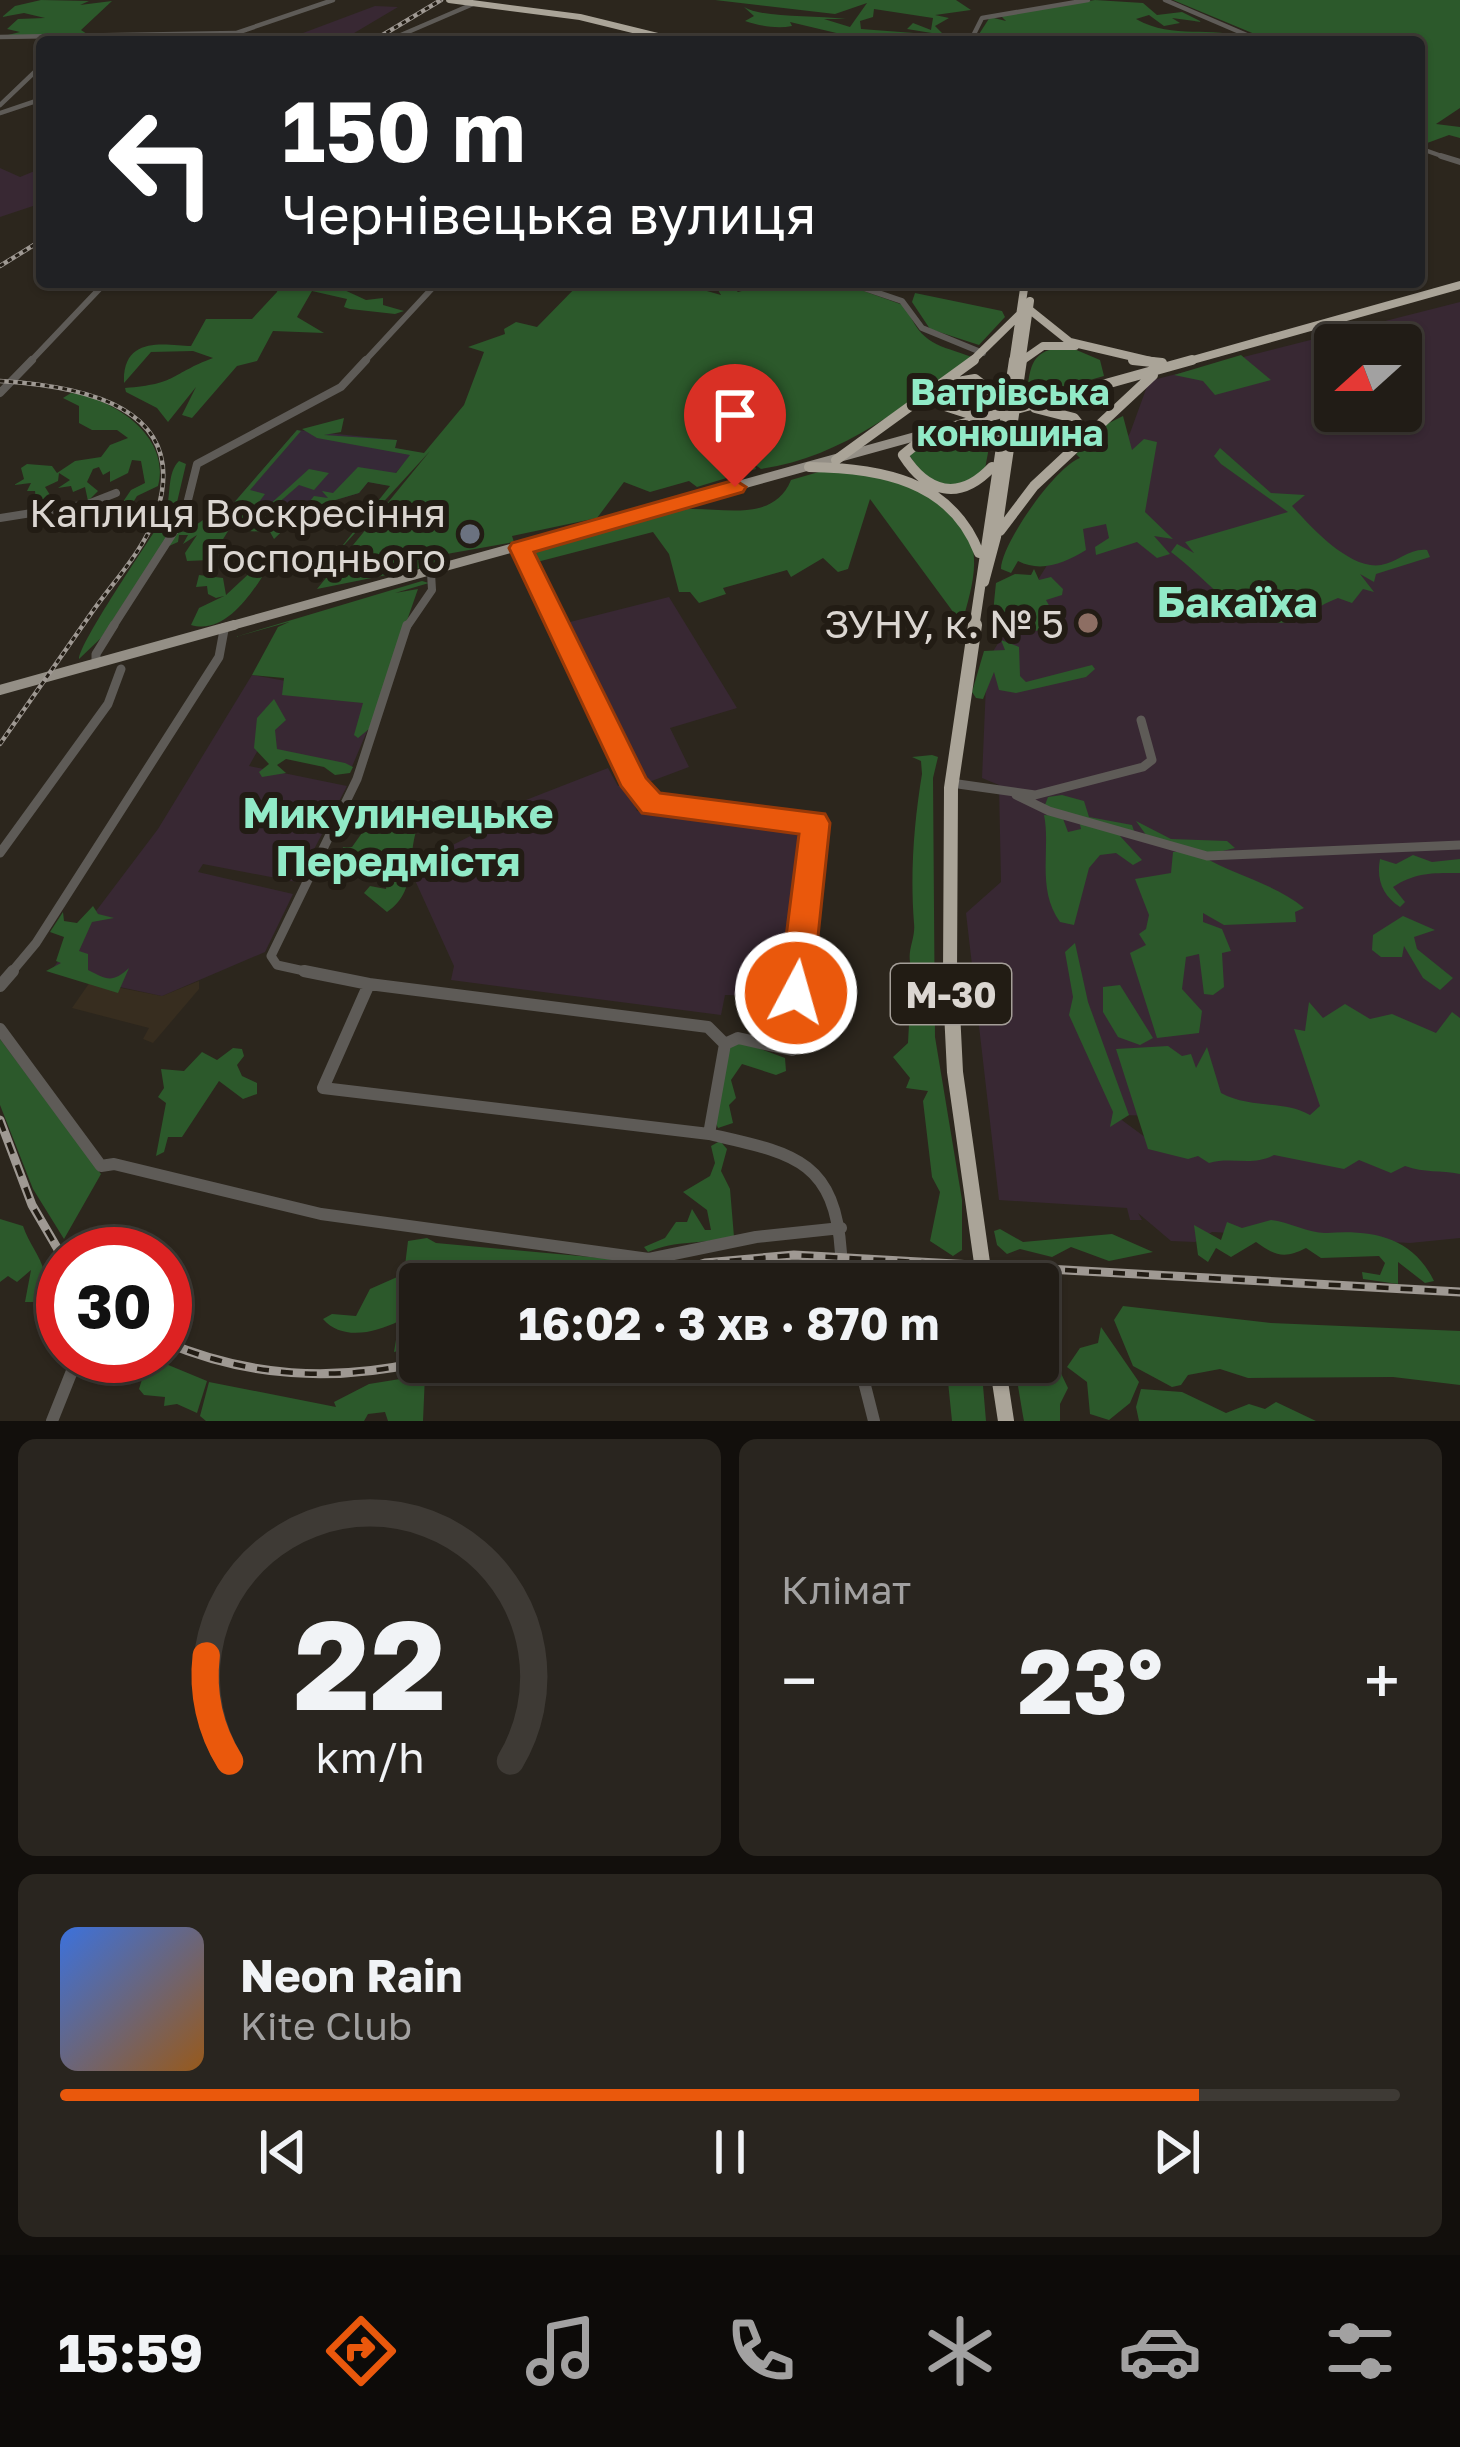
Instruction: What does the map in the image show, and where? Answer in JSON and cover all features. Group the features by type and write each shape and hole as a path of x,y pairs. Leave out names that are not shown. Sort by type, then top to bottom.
{"highway":[{"path":"461,1 580,17 658,36"},
{"path":"1027,288 1004,401 995,460 975,485 953,489 926,484 910,473 903,457 930,433 989,417 1022,408 1460,285"},
{"path":"836,460 983,353 1024,312"},
{"path":"1024,312 1040,325 1106,352 1182,362"},
{"name":"М-30","path":"969,635 996,537 1022,360 1024,312"},
{"path":"1022,360 1038,348 1064,344 1090,351 1108,366 1098,386"},
{"path":"996,537 1034,487 1162,368"},
{"path":"989,417 950,410 940,395 952,382 976,379 990,383 1004,401"},
{"path":"1012,423 1026,439 1044,446 1071,442 1079,432 1079,423 1062,411 1022,408"},
{"name":"М-30","path":"982,1263 952,1028 947,909 951,783 995,460"},
{"path":"809,467 878,470 934,494 973,528 980,561"},
{"path":"1000,1383 1006,1421"}],"main road":[{"path":"4,689 930,433"}],"street":[{"path":"227,36 334,0"},
{"path":"973,36 982,18 1088,0"},
{"path":"1165,0 1249,36"},
{"path":"398,36 461,1"},
{"path":"397,36 461,1"},
{"path":"397,36 461,1"},
{"path":"59,36 236,33"},
{"path":"0,37 36,36"},
{"path":"0,109 36,71"},
{"path":"0,109 36,100"},
{"path":"1425,150 1460,163"},
{"path":"0,393 100,288"},
{"path":"96,664 96,654 184,517 197,464 341,387 432,288"},
{"path":"864,288 902,301 922,328 983,353"},
{"path":"0,518 88,504 116,493"},
{"path":"520,548 635,786 652,804 815,823 792,1050 737,1038 725,1044"},
{"path":"431,573 433,590 410,616 357,779 271,956 278,965 369,984 708,1027 725,1044"},
{"path":"0,986 36,943 219,657 224,631"},
{"path":"0,854 108,704 121,669"},
{"path":"1016,795 1143,766 1152,760 1141,720"},
{"path":"951,783 1016,795 1049,811 1207,856 1460,845"},
{"path":"369,984 323,1088 709,1134 808,1161 836,1198 841,1263"},
{"path":"0,1029 101,1166 114,1164 363,1222 650,1259 756,1237 841,1228"},
{"path":"709,1134 725,1044"},
{"path":"52,1421 67,1383"},
{"path":"864,1383 874,1421"}],"shaded area":[{"path":"375,6 398,7 349,36 295,36"},
{"path":"0,168 20,177 36,170 36,205 0,217"},
{"path":"1460,302 1460,1121 1115,1115 1153,1143 1460,1162 1460,1238 1410,1243 1212,1232 1195,1242 1171,1241 1138,1213 1142,1220 1130,1220 1127,1208 999,1200 966,913 1001,882 999,785 982,778 987,661 1130,433 1149,381 1314,339 1314,432 1422,432 1422,324 1373,324"},
{"path":"297,430 397,440 395,448 414,452 385,485 368,482 359,493 305,509 297,518 232,505"},
{"path":"669,597 737,708 670,728 689,767 649,782 570,622"},
{"path":"252,675 381,698 351,769 258,750 249,766 347,786 297,882 203,864 198,872 293,894 265,952 162,996 50,972 158,829"},
{"path":"608,768 618,786 626,784 637,811 806,828 804,844 799,844 780,996 725,995 721,1015 451,980 454,966 409,867 510,816 508,807"},
{"path":"199,981 199,989 153,1043 143,1039 149,1028 72,1008 90,982 162,996"}],"green space":[{"path":"41,0 89,1 80,5 112,1 81,30 87,34 0,37 20,32 7,29 18,19 45,18 24,13 2,17 15,6"},
{"path":"715,0 956,0 971,10 935,15 949,18 935,26 944,35 907,29 913,23 931,30 933,18 874,9 873,17 860,21 861,29 914,33 849,36 790,22 792,26 780,27 751,23 745,21 754,16 744,7 775,15 846,19 824,19 850,27 867,3 835,14"},
{"path":"1095,0 1143,3 1157,15 1182,12 1202,22 1172,18 1180,23 1164,26 1149,15 1136,19 1150,26 1239,36 978,36 990,17 1006,21 1001,16"},
{"path":"1173,0 1460,0 1460,108 1436,124 1460,127 1460,138 1449,135 1425,144 1425,36 1260,36"},
{"path":"278,288 340,288 366,300 383,298 383,305 404,311 350,309 344,307 347,299 312,291 297,317 324,333 273,331 257,361 237,366 192,418 182,415 196,387 168,422 157,408 126,392 125,388 165,381 213,358 193,351 151,352 124,383 125,367 139,349 191,346 206,319 252,319"},
{"path":"575,288 696,288 721,295 717,288 738,292 855,288 906,306 925,337 972,357 872,426 819,453 761,469 754,464 756,469 697,487 689,481 650,492 624,482 597,518 512,536 514,542 441,555 431,566 317,589 430,451 335,555 390,486 368,482 359,493 305,509 274,539 270,532 247,531 257,510 232,505 297,430 301,431 250,490 265,494 256,506 267,507 309,469 329,473 314,490 299,485 276,505 278,512 303,510 314,496 328,498 322,491 333,493 358,467 396,473 410,455 317,438 302,429 344,418 341,432 324,435 397,440 395,448 424,453 464,405 484,352 468,347 505,334 504,329 516,322 537,327"},
{"path":"915,293 1002,311 1005,317 979,345 930,329 912,302"},
{"path":"1067,346 1100,360 1104,376 1026,398 1034,361 1046,351"},
{"path":"1241,355 1271,380 1215,395 1203,381 1174,375"},
{"path":"71,393 121,412 136,423 156,452 158,486 137,496 126,514 114,515 131,490 145,483 141,461 132,460 128,473 110,482 110,471 103,475 99,467 93,469 87,482 98,491 88,501 85,487 73,492 71,486 58,488 70,480 59,473 58,481 45,487 50,495 37,509 35,491 27,491 31,483 14,485 24,479 21,468 27,464 52,466 57,473 75,461 101,457 110,445 128,438 117,430 92,430 79,423 79,406 63,398"},
{"path":"1123,416 1132,450 1144,439 1157,442 1145,512 1173,539 1154,536 1170,554 1157,558 1137,542 1096,555 1095,547 1109,538 1106,524 1083,529 1086,550 1070,559 1044,566 1018,561 1011,573 1001,569 1010,542 1044,490 1080,458 1076,454 1100,436 1099,428"},
{"path":"993,426 984,474 951,487 927,482 908,453 918,444"},
{"path":"1220,448 1271,493 1305,495 1292,506 1332,546 1357,561 1381,565 1421,550 1427,550 1430,557 1376,574 1374,582 1360,574 1374,592 1363,589 1352,603 1338,598 1287,622 1256,618 1171,552 1177,544 1194,553 1185,542 1288,512 1221,464 1214,456"},
{"path":"179,461 186,464 170,532 101,638 79,659 101,614 163,518"},
{"path":"829,469 873,475 921,490 959,518 970,537 974,560 962,624 870,499 848,569 838,572 823,558 791,577 787,570 723,588 726,594 699,603 690,592 679,592 669,554 653,532 537,562 535,552 672,511 754,509 782,495 791,480"},
{"path":"220,508 248,517 230,528 210,560 187,561 185,553 197,535 183,544 188,535 179,535 178,542 169,546 177,531 186,532"},
{"path":"276,546 280,551 233,613 206,626 191,625 199,608 224,596 216,598 208,594 207,586 196,587 199,575 223,578 226,595 255,568 267,548"},
{"path":"1034,569 1039,580 1051,577 1063,589 1062,595 1046,600 1057,620 1052,628 999,634 993,619 996,583 1015,574 1031,575"},
{"path":"422,581 429,583 395,593 418,589 369,729 358,738 354,735 363,703 282,695 284,678 252,675 278,627 289,622 235,637"},
{"path":"1001,640 1019,647 1020,676 1026,682 1092,665 1095,669 1086,677 1016,693 999,690 994,672 983,699 976,698 972,692 984,651 1005,650"},
{"path":"274,699 286,720 275,730 277,749 345,763 353,767 350,773 335,775 324,767 286,759 277,765 286,773 262,777 259,772 269,764 254,748 257,718"},
{"path":"912,757 938,757 933,778 935,1037 962,1200 962,1250 953,1256 930,1241 940,1192 932,1177 923,1101 928,1091 906,1088 910,1078 893,1057 908,1043 912,885 922,774 921,761"},
{"path":"1048,797 1084,801 1089,817 1132,825 1135,834 1120,836 1142,860 1133,865 1116,853 1100,855 1089,868 1074,925 1060,922 1046,882 1044,815 1062,816 1068,832 1081,829 1079,820 1045,805"},
{"path":"407,808 423,816 405,892 387,912 364,893 370,886 386,889 388,867 342,852 343,847 352,847 374,816 392,818"},
{"path":"1136,821 1171,839 1227,841 1235,848 1202,856 1281,892 1304,908 1295,912 1296,922 1224,925 1203,913 1203,922 1222,929 1231,951 1222,953 1224,987 1213,995 1204,994 1199,954 1186,957 1182,989 1202,1011 1199,1033 1157,1038 1130,953 1146,945 1139,934 1146,929 1149,915 1135,879 1171,873 1173,852 1189,852 1149,839"},
{"path":"1413,855 1432,862 1460,859 1460,873 1425,874 1401,882 1393,887 1405,902 1400,907 1382,887 1380,859 1396,864"},
{"path":"93,906 98,914 114,918 92,922 79,951 88,954 88,970 104,978 129,968 118,993 46,971 61,963 56,961 64,937 50,932 63,912 64,921 77,923"},
{"path":"1403,916 1435,930 1414,937 1417,949 1453,978 1440,990 1423,978 1404,946 1402,957 1381,957 1372,950 1373,935"},
{"path":"1075,943 1088,1002 1129,1115 1110,1127 1113,1112 1069,1015 1073,997 1065,952"},
{"path":"1120,985 1153,1038 1140,1045 1118,1037 1103,1012 1103,987"},
{"path":"1309,1002 1323,1018 1345,1004 1370,1019 1392,1014 1436,1033 1452,1012 1460,1018 1460,1174 1405,1166 1391,1173 1359,1160 1344,1169 1274,1155 1209,1163 1198,1156 1188,1159 1148,1149 1116,1049 1168,1046 1182,1056 1191,1054 1196,1068 1207,1047 1221,1093 1310,1115 1320,1106 1294,1029 1305,1031"},
{"path":"0,1039 101,1174 71,1227 57,1227 33,1189 0,1105"},
{"path":"742,1042 785,1058 786,1071 776,1075 742,1064 731,1080 736,1098 729,1105 733,1123 718,1128 714,1119 727,1046"},
{"path":"233,1048 242,1049 244,1056 237,1065 242,1076 257,1083 257,1094 243,1099 219,1081 182,1137 168,1137 164,1152 156,1156 166,1103 158,1097 164,1088 161,1069 184,1071 202,1052 217,1060"},
{"path":"720,1141 727,1149 721,1171 730,1189 734,1237 648,1252 644,1247 665,1238 676,1222 687,1222 692,1209 705,1230 711,1230 707,1210 683,1192 710,1176 715,1163 711,1146"},
{"path":"0,1219 23,1226 36,1252 36,1300 25,1302 31,1270 17,1282 8,1276 0,1282"},
{"path":"1271,1220 1321,1233 1389,1239 1414,1254 1434,1281 1425,1283 1398,1262 1398,1284 1363,1279 1362,1272 1380,1275 1385,1263 1379,1256 1321,1258 1306,1248 1280,1254 1256,1242 1231,1257 1216,1248 1208,1262 1198,1255 1194,1225 1221,1240 1227,1222 1242,1228"},
{"path":"1000,1229 1023,1242 1112,1234 1153,1252 1109,1261 1071,1247 1052,1257 1020,1249 1007,1254 997,1245 994,1231"},
{"path":"427,1238 436,1243 635,1261 405,1263 408,1241"},
{"path":"399,1276 399,1321 359,1333 340,1330 323,1319 332,1314 356,1316 370,1289"},
{"path":"1123,1306 1271,1323 1460,1331 1460,1385 1393,1377 1248,1378 1220,1369 1188,1375 1181,1385 1172,1387 1133,1366 1114,1320"},
{"path":"1101,1327 1139,1382 1130,1403 1109,1420 1090,1414 1087,1382 1067,1367 1080,1348 1098,1343"},
{"path":"1059,1369 1068,1388 1060,1404 1060,1421 1024,1421 1018,1383 1059,1383"},
{"path":"192,1375 207,1381 197,1413 177,1404 164,1406 165,1397 144,1395 141,1383 192,1383"},
{"path":"399,1379 399,1383 425,1383 423,1421 388,1421 385,1412 368,1414 364,1421 206,1421 200,1416 209,1382 336,1407 334,1402 369,1384"},
{"path":"948,1383 983,1383 986,1421 952,1421"},
{"path":"1141,1389 1182,1392 1226,1413 1249,1404 1265,1409 1276,1402 1316,1421 1139,1421 1136,1407"}],"railway":[{"path":"381,36 441,0"},
{"path":"0,266 36,244"},
{"path":"0,381 64,389 122,409 144,426 159,449 163,478 156,515 143,542 0,744"},
{"path":"0,1120 45,1227"},
{"path":"705,1263 794,1255 938,1263"},
{"path":"1059,1270 1460,1292"},
{"path":"192,1352 291,1373 399,1366"}],"place":[{"name":"Каплиця Воскресіння Господнього","path":"470,534"},
{"name":"ЗУНУ, к. № 5","path":"1088,623"}],"district":[{"name":"Ватрівська конюшина","path":"1010,412"},
{"name":"Бакаїха","path":"1237,601"},
{"name":"Микулинецьке Передмістя","path":"398,836"}],"route":[{"path":"735,487 520,548 635,786 652,804 815,823 796,993"}]}
